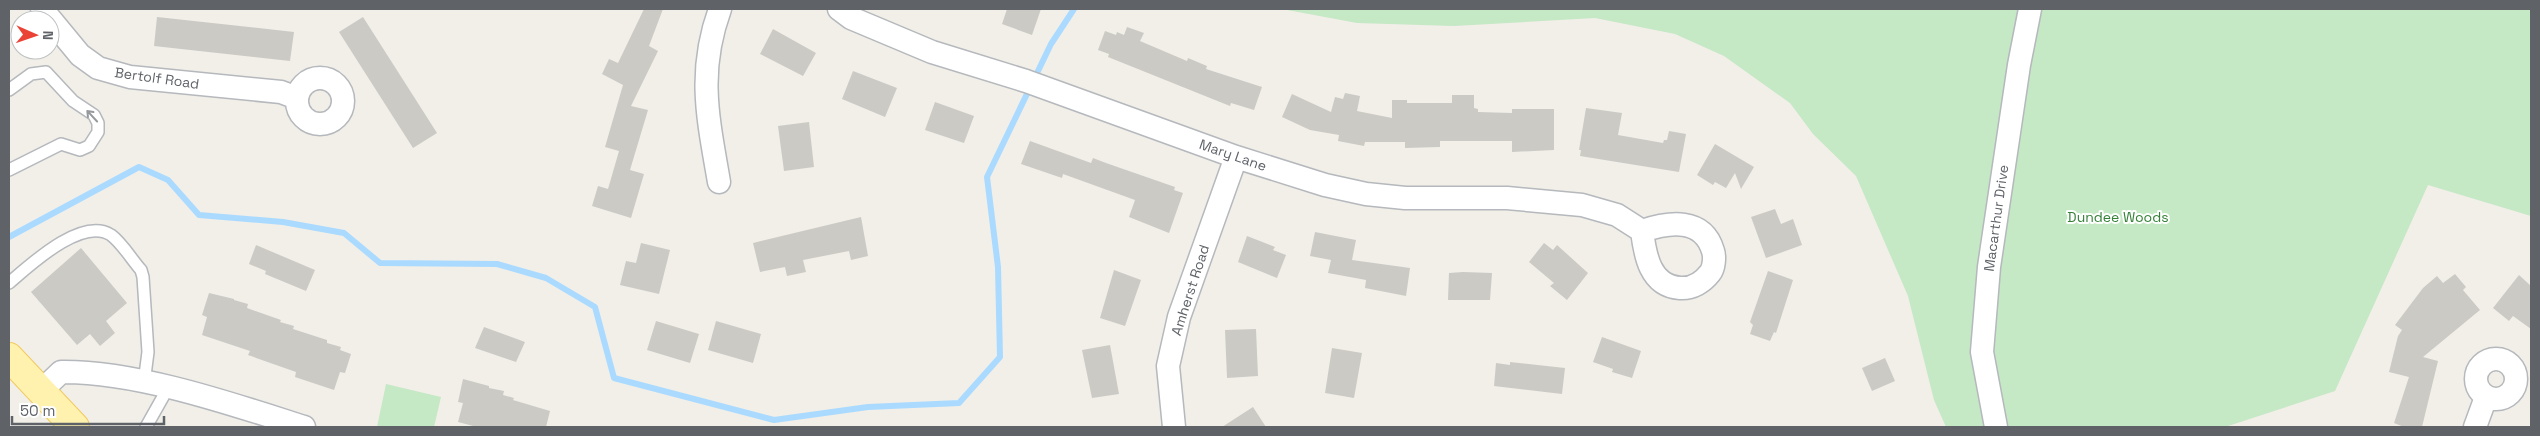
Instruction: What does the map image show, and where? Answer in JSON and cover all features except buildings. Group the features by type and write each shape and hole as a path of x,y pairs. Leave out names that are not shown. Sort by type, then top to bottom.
{"main road":[{"path":"9,357 40,392 76,427"}],"street":[{"name":"Bertolf Road","path":"42,9 80,55 98,68 130,77 281,92 297,98"},
{"path":"719,182 706,100 708,48 720,9"},
{"name":"Mary Lane","path":"839,9 852,18 932,52 1035,84 1236,157 1326,185 1366,194 1405,198 1507,198 1582,205 1617,215 1642,231"},
{"name":"Macarthur Drive","path":"1996,427 1982,352 1989,267 2019,65 2030,9"},
{"name":"Amherst Road","path":"1174,427 1168,366 1179,317 1236,157"},
{"path":"40,392 61,372 92,373 168,388 233,405 304,427"},
{"path":"2475,427 2486,397"}],"lane":[{"path":"9,90 31,74 46,72 73,101 94,115 98,123 98,132 89,146 80,150 61,144 9,170"},
{"path":"9,283 47,252 76,236 93,231 110,235 141,270 143,277 148,352 144,383"},
{"path":"146,427 168,388"}],"green space":[{"name":"Dundee Woods","path":"1282,9 2531,9 2531,216 2428,185 2335,391 2225,427 1946,427 1934,400 1908,296 1856,176 1813,134 1790,103 1724,56 1675,34 1595,18 1454,26 1357,23"},
{"path":"386,384 441,397 434,427 377,427"}],"waterway":[{"path":"9,237 139,167 168,180 199,215 283,222 344,233 380,263 497,264 546,278 595,307 614,378 774,420 868,407 959,403 1000,357 998,267 987,177 1051,44 1074,9"}]}
